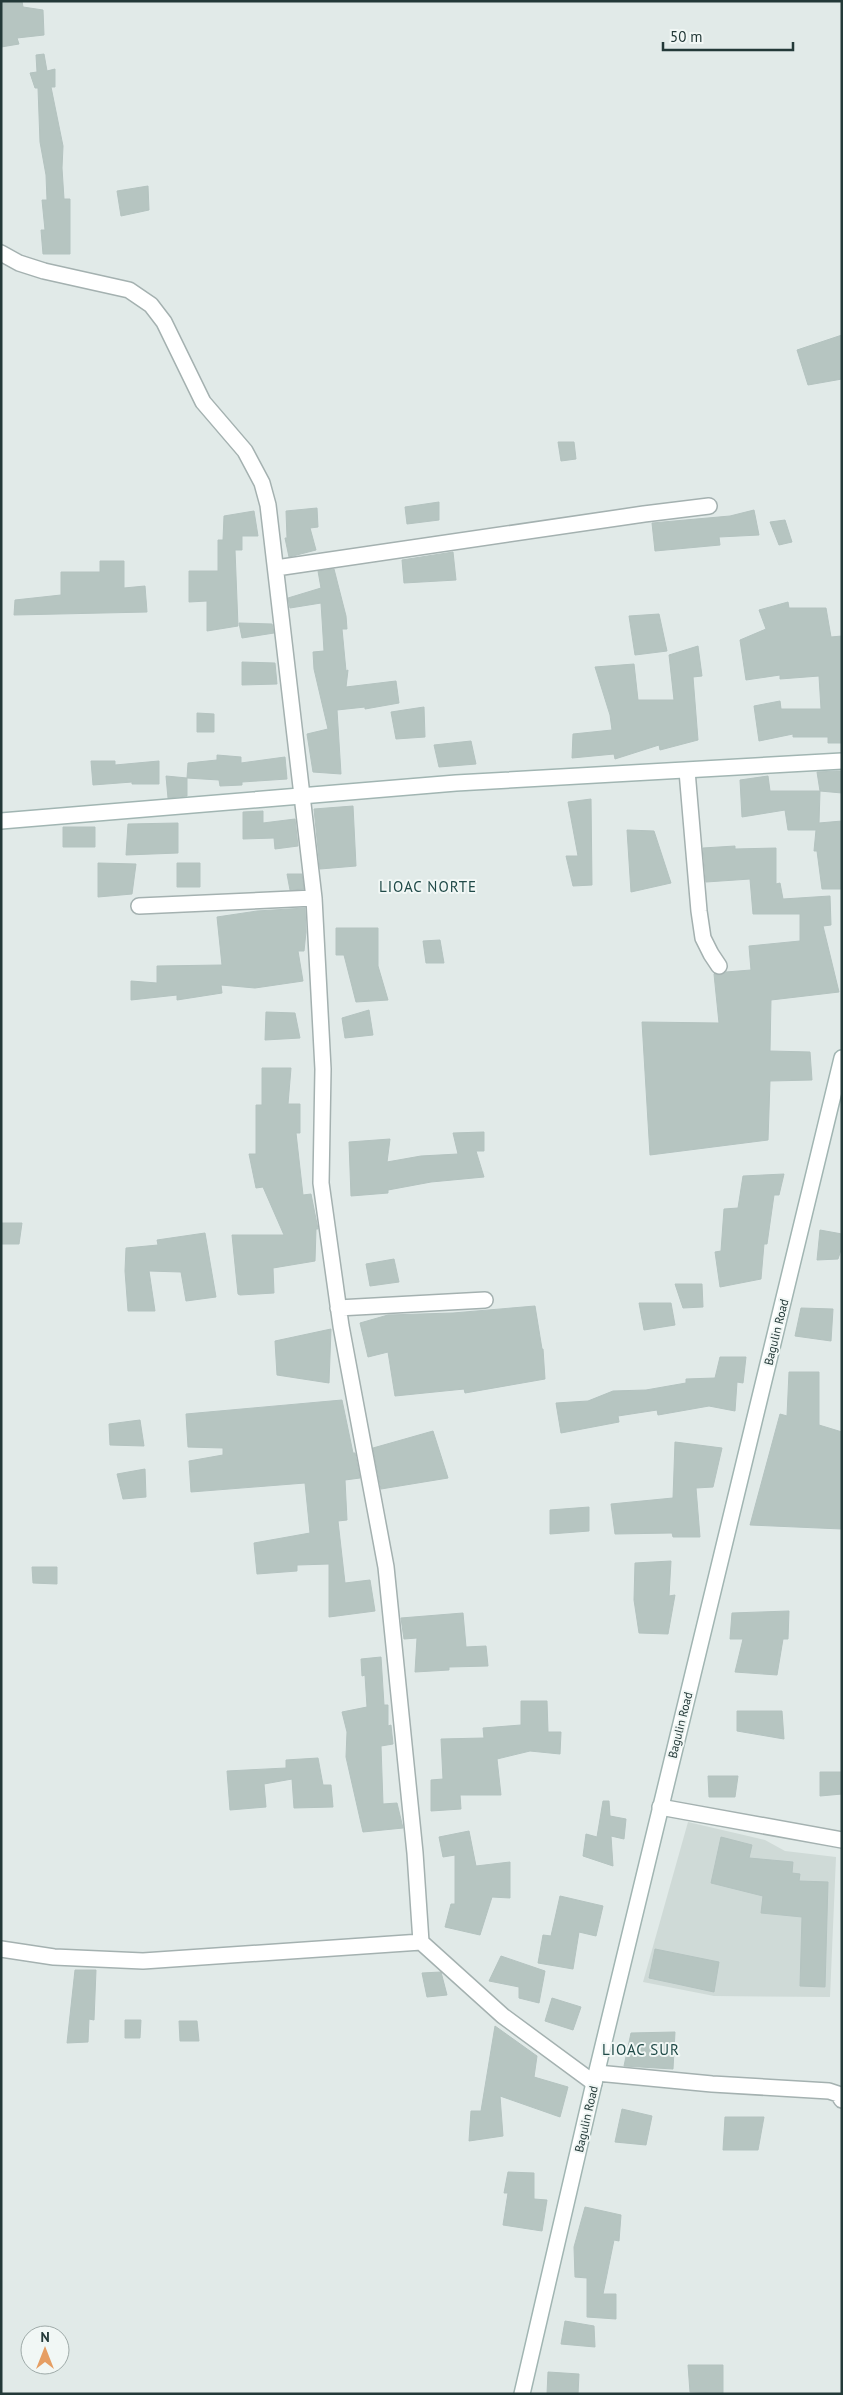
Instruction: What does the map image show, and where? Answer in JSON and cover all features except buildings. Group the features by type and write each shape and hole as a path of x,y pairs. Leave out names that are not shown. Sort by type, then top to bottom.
{"street":[{"path":"1,253 19,263 44,271 129,290 151,305 164,322 203,402 245,451 255,468 268,505 314,898 322,1069 321,1183 338,1308 386,1568 415,1853 421,1942 503,2016 595,2078 829,2091 838,2094 842,2100"},
{"path":"276,568 709,506"},
{"path":"1,820 456,783 687,771 766,763 842,760"},
{"path":"687,771 703,938 710,954 719,966"},
{"path":"140,906 314,898"},
{"name":"Bagulin Road","path":"522,2394 595,2078 842,1058"},
{"path":"338,1308 485,1300"},
{"path":"660,1808 842,1840"},
{"path":"1,1949 54,1957 143,1961 421,1942"}],"shaded area":[{"path":"688,1822 765,1840 785,1851 836,1857 830,1997 714,1996 643,1982"}],"district":[{"name":"LIOAC NORTE","path":"428,886"},
{"name":"LIOAC SUR","path":"641,2049"}]}
